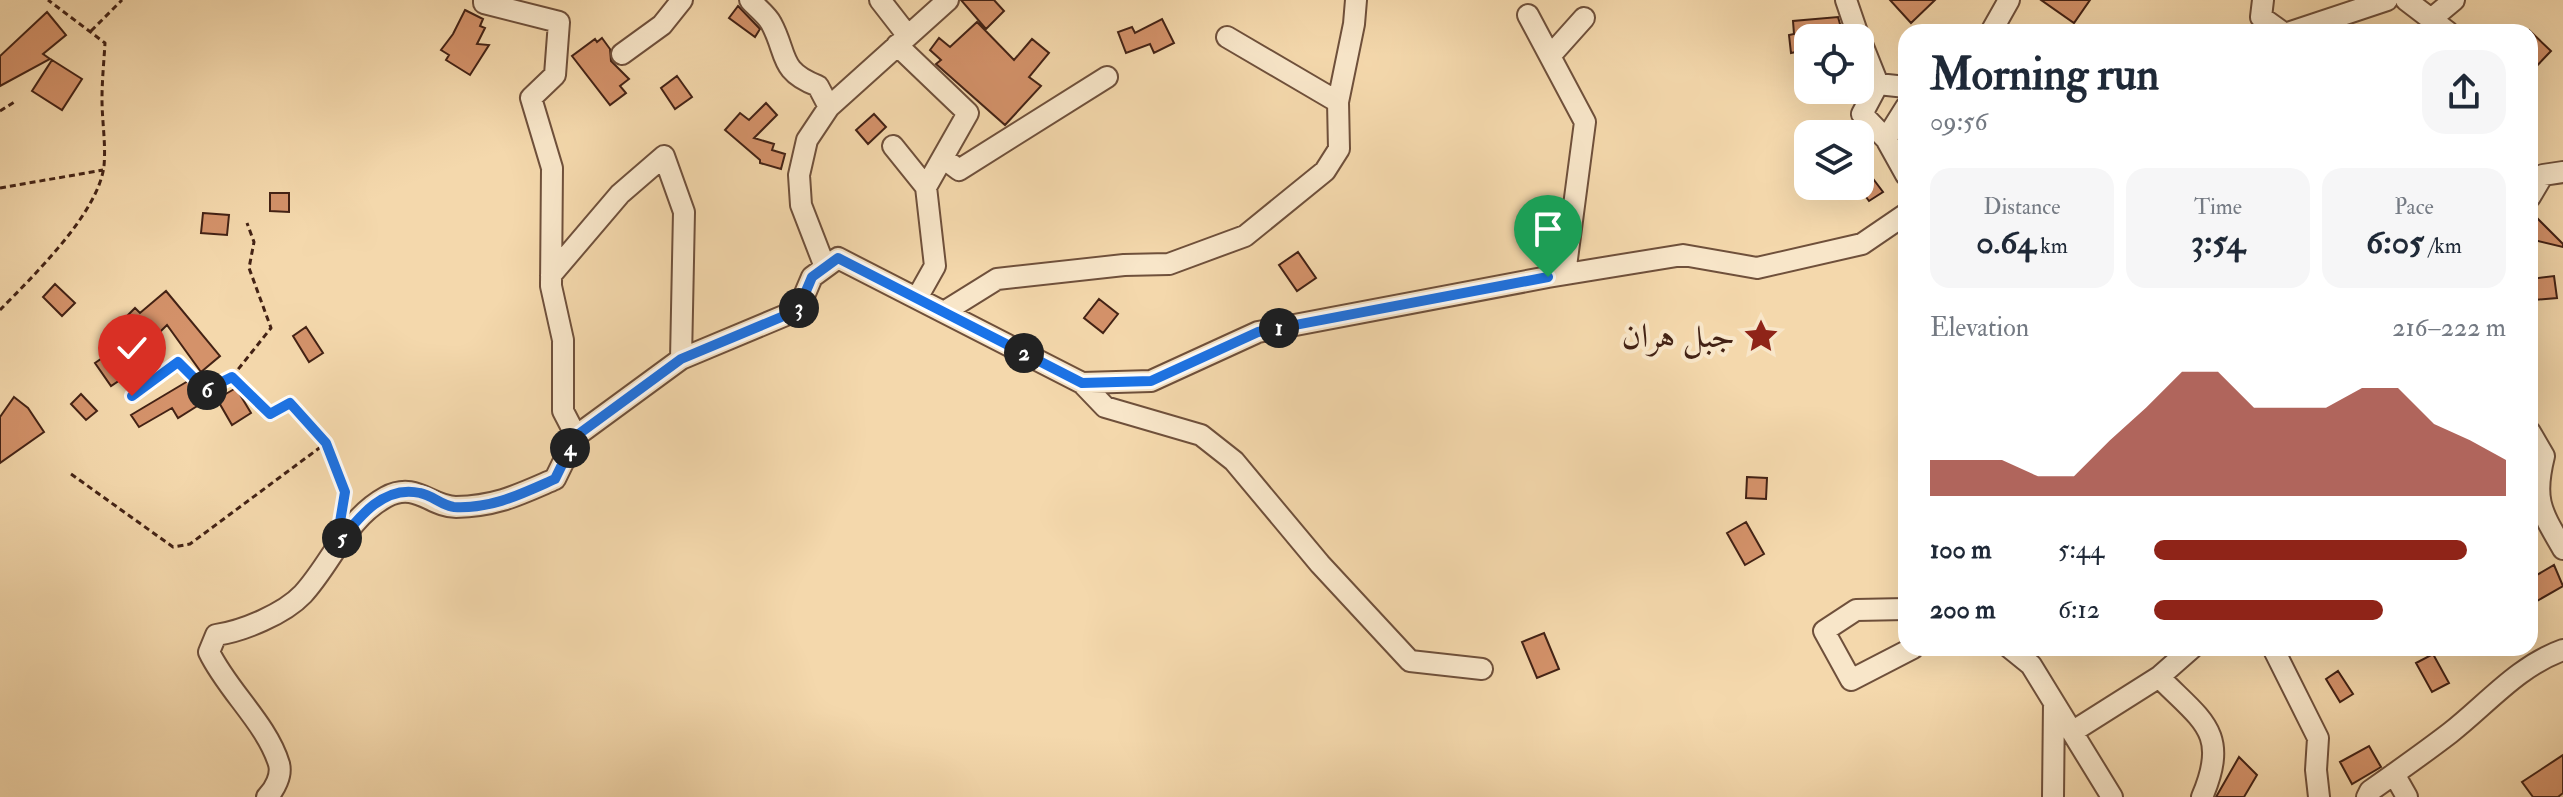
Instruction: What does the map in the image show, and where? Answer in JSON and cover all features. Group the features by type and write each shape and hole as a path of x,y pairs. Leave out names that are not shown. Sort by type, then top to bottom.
{"street":[{"path":"484,0 484,3 559,22 555,75 531,98 552,168 551,275 563,340 563,411 576,436"},
{"path":"622,54 662,25 682,0"},
{"path":"750,0 771,22 785,64 801,80 818,86 829,107"},
{"path":"880,0 902,40 968,113 926,187"},
{"path":"825,267 801,205 799,188 807,140 829,107 948,0"},
{"path":"944,312 997,279 1124,265 1169,264 1245,236 1325,171 1339,149 1338,102 1356,0"},
{"path":"1846,0 1855,24"},
{"path":"1996,24 2009,0"},
{"path":"2263,0 2261,17 2271,24"},
{"path":"2315,24 2387,0"},
{"path":"2406,0 2436,24"},
{"path":"2430,20 2454,0"},
{"path":"1528,15 1585,122 1565,274"},
{"path":"1550,56 1584,18"},
{"path":"1227,37 1338,102"},
{"path":"1874,74 1878,84 1862,114 1886,139 1898,161"},
{"path":"943,158 959,170 1107,77"},
{"path":"1878,84 1898,86"},
{"path":"1886,139 1898,120"},
{"path":"893,146 926,187 935,266 917,298"},
{"path":"551,275 620,194 664,156 684,212 681,359"},
{"path":"2538,183 2543,175 2563,172"},
{"path":"1082,383 1151,381 1258,332 1565,274 1683,255 1757,268 1862,244 1898,219"},
{"path":"267,797 275,789 280,766 267,739 218,671 209,652 216,635 241,631 302,595 365,510 391,495 419,492 451,507 496,505 555,479 576,436 681,359 798,310 812,277 838,258 1082,383 1105,407 1201,435 1234,461 1320,564 1410,661 1482,669"},
{"path":"2538,446 2544,456 2538,478"},
{"path":"2538,493 2544,516 2563,549"},
{"path":"1898,609 1856,610 1824,631 1851,680 1898,656"},
{"path":"2367,797 2530,666 2563,650"},
{"path":"2072,732 2159,677 2183,656"},
{"path":"2277,656 2318,738 2316,770 2319,797"},
{"path":"2035,657 2054,703 2112,797"},
{"path":"2159,677 2212,737 2216,750 2202,797"},
{"path":"2053,797 2054,703"},
{"path":"2394,774 2407,797"}],"path":[{"path":"0,310 52,258 95,193 103,170 105,43 48,0"},
{"path":"89,32 122,0"},
{"path":"0,111 16,101"},
{"path":"0,188 103,170"},
{"path":"132,396 178,362 206,390 232,377 271,328 249,268 254,242 247,223"},
{"path":"232,377 270,414 290,403 326,443 345,492 336,546"},
{"path":"71,474 173,547 190,544 326,443"}],"building":[{"path":"961,0 994,0 1004,11 986,29"},
{"path":"1890,0 1935,0 1911,23"},
{"path":"2041,0 2090,0 2074,23"},
{"path":"738,6 760,29 755,37 729,18"},
{"path":"465,10 483,19 480,26 485,28 477,44 489,45 470,75 446,60 449,55 441,50"},
{"path":"47,12 66,35 43,54 50,59 0,86 0,56"},
{"path":"1838,17 1840,24 1794,24 1794,34 1793,21"},
{"path":"1162,19 1174,43 1154,53 1150,44 1126,53 1118,32 1132,27 1135,33"},
{"path":"977,22 1014,60 1032,39 1049,53 1029,77 1041,86 1005,125 936,64 941,60 930,50 939,38 950,47"},
{"path":"1794,34 1794,52 1791,53 1789,35"},
{"path":"602,38 610,49 611,61 629,79 620,86 626,93 610,105 572,56 595,39 597,42"},
{"path":"2538,39 2551,51 2538,65"},
{"path":"52,60 82,79 62,110 32,91"},
{"path":"677,76 692,97 675,109 661,88"},
{"path":"766,103 777,115 754,138 774,144 772,150 785,154 781,169 760,163 725,130 740,113 749,120"},
{"path":"874,114 886,127 868,144 856,130"},
{"path":"1874,180 1883,192 1874,198"},
{"path":"270,193 289,193 289,212 270,211"},
{"path":"203,213 229,215 227,235 201,233"},
{"path":"2538,219 2563,244 2563,247 2538,241"},
{"path":"1298,252 1316,278 1297,291 1279,265"},
{"path":"2554,276 2557,298 2538,300 2538,278"},
{"path":"55,284 75,303 62,316 43,297"},
{"path":"166,291 220,356 201,372 167,325 127,364 132,372 111,386 95,363 124,343 112,331 135,308 140,313"},
{"path":"1099,299 1118,314 1103,333 1084,318"},
{"path":"306,327 323,353 309,362 293,336"},
{"path":"188,381 202,403 178,418 172,408 139,427 131,415"},
{"path":"236,388 251,413 232,425 217,399"},
{"path":"81,394 97,411 86,420 71,404"},
{"path":"14,397 28,408 44,432 0,463 0,417"},
{"path":"1747,477 1767,478 1766,499 1746,498"},
{"path":"1746,522 1764,554 1745,565 1727,533"},
{"path":"2554,565 2563,586 2538,600 2538,574"},
{"path":"1544,633 1559,669 1537,678 1522,642"},
{"path":"2434,656 2449,683 2432,692 2416,663"},
{"path":"2338,671 2353,694 2340,702 2326,679"},
{"path":"2369,746 2381,767 2352,784 2340,762"},
{"path":"2563,755 2563,793 2558,797 2533,797 2522,782"},
{"path":"2239,757 2257,775 2244,797 2216,797"}],"place":[{"name":"جبل هران","path":"1761,336"}],"route":[{"path":"132,396 178,362 206,390 232,377 270,414 290,403 326,443 345,492 336,546 365,510 391,495 419,492 451,507 496,505 555,479 576,436 681,359 798,310 812,277 838,258 1082,383 1151,381 1258,332 1548,277"}]}
